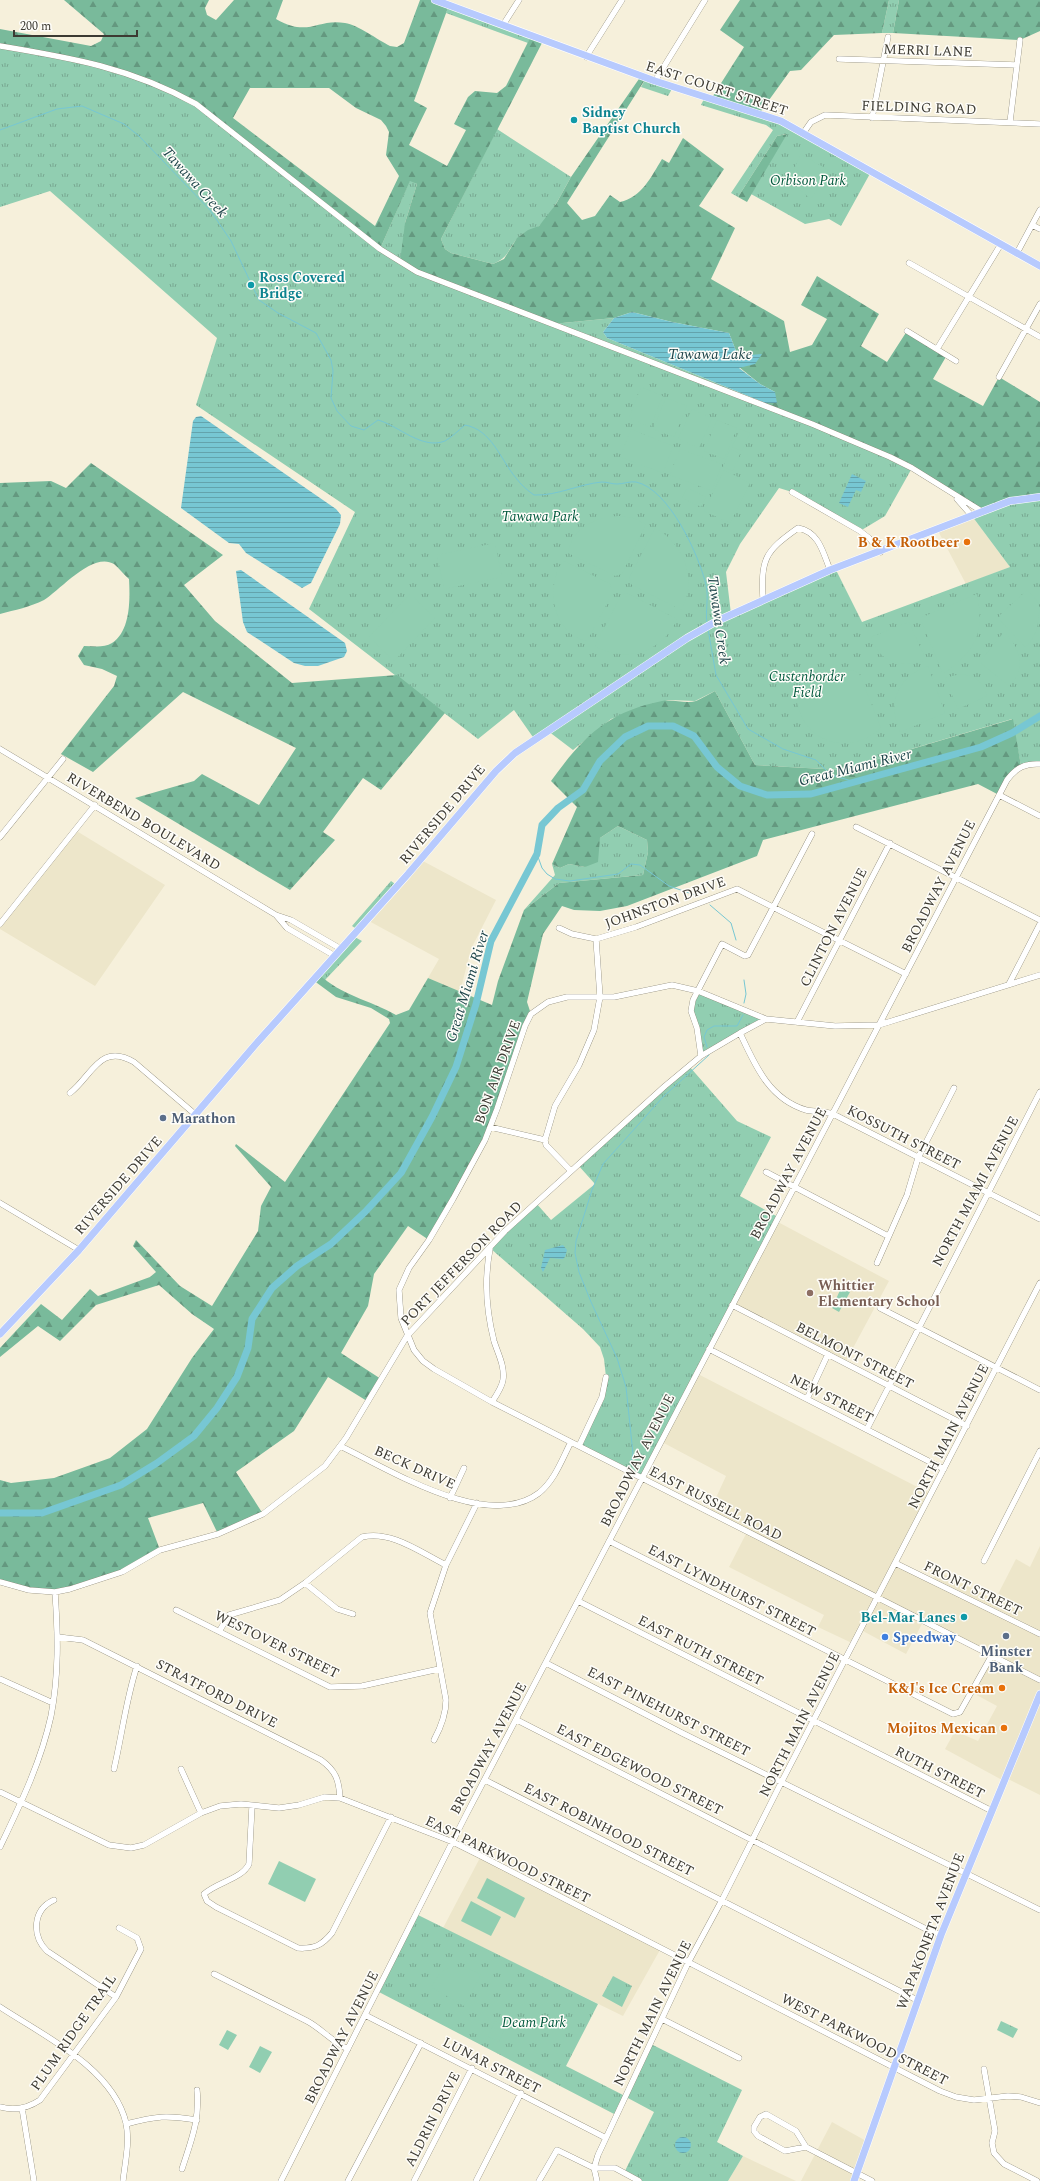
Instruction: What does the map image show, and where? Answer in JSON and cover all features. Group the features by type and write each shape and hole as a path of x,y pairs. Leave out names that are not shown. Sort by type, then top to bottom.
{"main road":[{"name":"EAST COURT STREET","path":"435,0 586,57 655,81 781,121 804,132 1040,266"},
{"name":"RIVERSIDE DRIVE","path":"0,1334 79,1250 408,874 496,771 515,753 687,638 717,621 830,570 881,552 1010,501 1040,496"},
{"name":"WAPAKONETA AVENUE","path":"854,2181 917,2000 966,1874 1040,1694"}],"street":[{"path":"503,25 519,0"},
{"path":"586,57 622,0"},
{"path":"655,81 705,0"},
{"path":"872,118 888,37"},
{"path":"1010,122 1020,40"},
{"path":"0,46 82,60 140,77 169,89 196,104 380,249 417,272 812,424 908,466 983,512"},
{"name":"MERRI LANE","path":"839,59 1017,65"},
{"name":"FIELDING ROAD","path":"804,132 811,122 825,115 1040,124"},
{"path":"1017,253 1040,210"},
{"path":"1032,225 1040,229"},
{"path":"937,349 1001,244"},
{"path":"909,263 1040,337"},
{"path":"999,377 1040,304"},
{"path":"907,331 956,361"},
{"path":"792,492 860,531 869,538 881,552"},
{"path":"955,495 972,516"},
{"path":"762,600 763,565 770,550 798,528 811,532 821,546 830,570"},
{"name":"RIVERBEND BOULEVARD","path":"1,751 49,777 276,916"},
{"path":"0,838 63,759"},
{"name":"BROADWAY AVENUE","path":"281,2181 453,1842 641,1478 999,795 1013,772 1030,763 1040,764"},
{"path":"999,795 1040,816"},
{"path":"0,924 95,805"},
{"path":"856,827 957,876 1040,920"},
{"path":"701,1056 697,1028 691,1011 698,991 722,944 745,956 748,955 812,834"},
{"name":"CLINTON AVENUE","path":"797,1022 890,843"},
{"name":"JOHNSTON DRIVE","path":"559,928 572,934 596,939 636,927 737,889 906,974"},
{"path":"276,916 291,920 341,949"},
{"path":"276,916 287,928 335,956"},
{"path":"1010,984 1040,924"},
{"path":"570,1171 546,1145 545,1140 555,1106 579,1066 594,1030 600,997 596,939"},
{"path":"766,1019 835,1026 879,1025 1040,975"},
{"name":"BON AIR DRIVE","path":"407,1336 399,1304 399,1290 403,1278 429,1240 453,1199 490,1127 524,1026 530,1014 548,1002 566,997 614,997 672,985 698,991 766,1019"},
{"name":"PORT JEFFERSON ROAD","path":"0,1582 29,1590 55,1592 93,1583 122,1572 160,1550 218,1534 245,1523 263,1514 292,1493 325,1466 340,1446 407,1336 505,1231 570,1171 701,1056 766,1019"},
{"name":"KOSSUTH STREET","path":"740,1033 756,1067 769,1087 777,1095 807,1110 833,1114 1040,1220"},
{"path":"70,1093 94,1066 106,1057 116,1055 125,1057 134,1062 196,1115"},
{"path":"877,1263 907,1194 918,1158 954,1088"},
{"name":"NORTH MIAMI AVENUE","path":"867,1430 888,1386 1040,1092"},
{"path":"490,1127 545,1140"},
{"path":"766,1172 888,1236"},
{"path":"0,1203 79,1250"},
{"path":"490,1248 485,1274 487,1304 494,1341 503,1368 503,1382 492,1402"},
{"name":"NORTH MAIN AVENUE","path":"594,2168 648,2045 688,1963 722,1900 1040,1283"},
{"name":"BELMONT STREET","path":"732,1305 967,1426"},
{"path":"880,1308 1040,1390"},
{"name":"EAST RUSSELL ROAD","path":"407,1336 414,1350 434,1369 492,1402 1040,1680"},
{"name":"NEW STREET","path":"709,1349 944,1469"},
{"path":"807,1399 828,1354"},
{"path":"578,1446 602,1397 606,1377"},
{"name":"BECK DRIVE","path":"340,1446 426,1488 450,1498 477,1503 494,1504 520,1502 538,1493 555,1474 571,1442"},
{"path":"984,1561 1040,1451"},
{"path":"450,1498 464,1468"},
{"path":"434,1740 442,1725 446,1710 446,1700 439,1669 430,1613 446,1565 477,1503"},
{"path":"220,1630 229,1615 233,1613 280,1600 305,1583 362,1537 374,1534 391,1538 446,1565"},
{"name":"EAST LYNDHURST STREET","path":"609,1540 953,1714 960,1712 992,1655"},
{"name":"FRONT STREET","path":"895,1563 1040,1634"},
{"path":"305,1583 337,1609 353,1614"},
{"path":"0,1847 21,1802 43,1743 52,1703 58,1637 55,1592"},
{"name":"EAST RUTH STREET","path":"578,1600 813,1721"},
{"name":"WESTOVER STREET","path":"176,1610 220,1630 330,1686 362,1686 439,1669"},
{"name":"STRATFORD DRIVE","path":"58,1637 83,1640 321,1760 335,1773 339,1783 340,1798"},
{"name":"EAST PINEHURST STREET","path":"546,1662 1040,1910"},
{"path":"114,1769 124,1726 130,1685 137,1666"},
{"path":"0,1679 52,1703"},
{"name":"EAST EDGEWOOD STREET","path":"517,1720 926,1929 942,1935"},
{"name":"RUTH STREET","path":"813,1721 992,1811"},
{"path":"181,1769 201,1813"},
{"name":"EAST ROBINHOOD STREET","path":"485,1780 917,2000"},
{"name":"EAST PARKWOOD STREET","path":"0,1792 109,1845 131,1848 144,1845 201,1813 220,1806 241,1804 279,1808 299,1805 325,1797 340,1798 453,1842 688,1963"},
{"path":"252,1806 249,1864 246,1871 211,1888 204,1894 207,1901 294,1946 313,1948 324,1942 332,1933 391,1817"},
{"path":"54,1900 49,1902 37,1919 37,1938 41,1945 47,1951 116,1997"},
{"name":"PLUM RIDGE TRAIL","path":"0,2107 7,2109 22,2108 40,2100 116,1997 141,1949 137,1938 119,1928"},
{"name":"WEST PARKWOOD STREET","path":"688,1963 893,2068 956,2098 974,2100 1015,2096 1040,2103"},
{"path":"214,1974 318,2027 334,2043 348,2049"},
{"path":"0,2006 74,2055 95,2071 111,2089 126,2124 127,2146 123,2181"},
{"name":"LUNAR STREET","path":"365,2015 521,2093 606,2138"},
{"path":"662,2019 738,2058"},
{"path":"348,2181 421,2043"},
{"name":"ALDRIN DRIVE","path":"414,2181 472,2068"},
{"path":"984,2069 995,2131 992,2144 994,2153 1004,2164 1037,2181"},
{"path":"182,2169 197,2120 199,2108 197,2090"},
{"path":"476,2181 521,2093"},
{"path":"22,2108 34,2181"},
{"path":"806,2147 785,2151 758,2136 754,2131 754,2127 760,2117 766,2114 796,2131 806,2147 872,2181"},
{"path":"126,2124 162,2116 197,2120"},
{"path":"539,2181 557,2150 594,2168 615,2168 639,2181"},
{"path":"594,2168 597,2181"}],"shaded area":[{"path":"972,516 1010,567 966,584 937,529"},
{"path":"75,830 165,885 95,986 0,929 0,924"},
{"path":"421,860 496,900 471,949 460,992 428,978 439,959 367,920"},
{"name":"Whittier Elementary School","path":"776,1221 889,1281 845,1363 732,1305"},
{"path":"696,1373 931,1494 895,1563 932,1581 937,1571 995,1600 1016,1559 1030,1567 1040,1546 1040,1795 1006,1778 1004,1781 945,1749 955,1731 978,1741 997,1706 971,1692 991,1656 923,1622 906,1654 861,1630 854,1644 818,1627 824,1615 729,1567 747,1532 709,1513 726,1476 660,1441"},
{"path":"481,1856 661,1948 623,2016 443,1928"},
{"path":"832,2122 868,2142 854,2181 801,2181"},
{"path":"743,2156 796,2181 728,2181"}],"green space":[{"path":"64,0 209,0 205,8 207,15 216,20 234,0 283,0 276,19 287,24 297,27 305,27 335,22 350,24 390,46 397,47 404,43 420,0 435,0 449,5 414,101 427,108 409,145 447,166 466,130 454,124 468,97 475,91 497,93 506,86 531,36 543,41 441,239 445,249 451,253 493,264 504,259 517,238 528,230 539,226 556,204 571,177 641,76 646,78 567,203 582,220 595,216 610,195 620,202 634,196 650,179 662,159 669,163 683,138 724,169 699,206 735,228 711,279 784,321 790,352 812,345 827,319 801,305 817,276 879,314 861,346 887,362 907,331 947,355 933,379 983,406 999,377 1040,402 1040,495 1025,498 983,512 912,468 765,403 775,392 760,384 739,367 761,355 738,356 729,333 672,322 632,312 614,318 552,324 417,272 400,262 405,223 417,184 410,181 380,249 196,104 140,77 0,46 0,29 91,46 101,41 104,34","holes":["250,88 329,88 356,108 381,120 389,132 386,155 399,176 375,226 233,118"]},
{"path":"740,0 889,0 882,33 834,35 801,70 790,71 759,114 711,99 744,47 720,30"},
{"path":"889,0 899,0 893,33 882,33"},
{"path":"899,0 1040,0 1040,31 1020,40 893,33"},
{"path":"449,5 531,36 528,43 446,13"},
{"name":"Tawawa Park","path":"0,46 109,67 196,104 380,249 410,180 417,184 405,223 552,324 614,318 603,332 607,338 748,396 912,468 885,516 860,531 792,492 779,488 740,544 726,572 731,614 835,568 862,622 1010,567 972,516 1010,501 1040,497 1040,764 1021,766 1012,719 841,770 755,765 715,691 695,701 668,700 611,719 573,750 548,731 535,740 514,710 478,739 309,609 355,512 196,405 217,338 50,191 0,207"},
{"path":"646,78 673,87 668,96 641,87"},
{"name":"Orbison Park","path":"705,97 759,114 872,170 841,226 829,219 805,224 751,194 786,134 777,136 738,197 731,193 773,130 766,125 701,105"},
{"path":"497,129 571,177 548,217 539,226 525,232 520,236 506,255 493,264 451,253 445,249 441,239"},
{"path":"787,134 747,202 738,197 777,136"},
{"path":"801,154 830,171 811,199 799,189 794,180 793,174"},
{"path":"641,387 663,396 650,427 629,418"},
{"path":"666,398 687,406 674,437 653,429"},
{"path":"692,409 712,418 699,448 678,439"},
{"path":"717,420 737,428 724,459 704,451"},
{"path":"631,429 673,446 663,473 620,457"},
{"path":"740,429 750,433 742,451 732,447"},
{"path":"680,449 722,464 712,491 670,475"},
{"path":"730,449 740,454 733,471 723,467"},
{"path":"91,463 223,555 184,585 215,621 292,683 397,675 445,713 381,790 363,778 323,832 335,840 290,890 135,798 194,781 202,774 259,805 296,748 183,692 93,772 61,754 114,686 117,676 102,669 84,665 78,656 84,646 106,646 118,638 123,631 128,614 129,579 114,564 106,561 96,563 77,573 44,600 0,614 0,483 51,481 66,488"},
{"path":"724,470 750,483 730,523 704,511"},
{"path":"687,488 706,497 701,507 682,498"},
{"path":"620,516 633,518 646,524 622,574 615,576 568,553 574,536 586,525 594,521"},
{"path":"655,528 673,543 685,563 688,575 688,587 686,598 681,610 632,585 629,578"},
{"path":"495,543 502,577 444,589 437,555"},
{"path":"564,561 610,584 613,592 587,641 570,633 563,626 555,609 555,580 559,567"},
{"path":"1027,590 1037,601 1039,610 1035,634 1025,647 999,619 1000,615"},
{"path":"627,593 677,619 671,630 663,640 642,652 619,654 595,646 621,595"},
{"path":"410,594 435,618 394,661 369,637"},
{"path":"977,594 980,621 975,641 963,658 943,674 920,618"},
{"path":"909,622 926,660 909,664 893,662 880,653 871,637"},
{"path":"1004,632 1014,644 1020,666 1015,680 1009,686 982,664 981,660"},
{"path":"928,666 945,713 900,732 896,721 895,710 895,700 898,692 909,677"},
{"path":"852,670 859,673 881,728 867,738 853,742 839,743 826,740 814,732 805,722 799,708 796,692"},
{"path":"960,674 970,676 978,680 986,691 987,696 958,709 945,678"},
{"path":"715,691 755,765 841,770 1013,719 1021,766 999,795 978,784 763,840 757,856 627,906 600,911 574,910 562,906 543,934 527,1002 531,1014 485,1140 429,1240 408,1226 374,1274 368,1306 341,1353 381,1379 367,1401 328,1377 294,1431 236,1472 263,1514 218,1534 203,1503 148,1518 160,1550 122,1572 55,1592 0,1582 0,1480 11,1483 54,1478 110,1458 147,1429 192,1358 214,1329 192,1314 159,1285 96,1305 60,1341 38,1326 0,1357 0,1348 41,1304 62,1320 90,1289 98,1296 150,1277 156,1272 133,1246 136,1240 180,1286 212,1306 258,1231 261,1206 271,1187 235,1146 236,1144 285,1182 390,1023 389,1019 371,1008 336,997 313,980 319,974 336,987 396,1015 409,1010 428,978 492,1005 498,981 524,910 559,883 643,875 648,852 647,840 618,826 600,838 598,862 585,867 569,864 560,868 552,864 577,807 551,781 574,751 586,739 611,720 626,712 643,706 662,701 696,701"},
{"path":"618,826 647,840 648,852 643,875 559,883 524,910 555,875 552,864 560,868 569,864 585,867 600,838"},
{"path":"391,881 398,886 358,930 352,926"},
{"path":"353,936 362,941 325,980 319,974"},
{"path":"698,991 766,1019 701,1056 691,1011"},
{"path":"689,1066 737,1121 771,1137 740,1196 778,1217 641,1478 579,1446 602,1397 606,1377 604,1359 600,1347 583,1329 490,1248 536,1203 551,1220 595,1184 578,1165"},
{"path":"841,1288 850,1292 839,1312 832,1308"},
{"path":"279,1861 316,1879 305,1902 268,1884"},
{"path":"487,1878 525,1898 515,1918 477,1898"},
{"path":"471,1901 501,1917 491,1936 461,1921"},
{"name":"Deam Park","path":"416,1914 598,2004 566,2066 625,2096 651,2044 742,2090 717,2142 743,2156 728,2181 639,2181 624,2173 654,2112 626,2097 616,2115 377,1991"},
{"path":"451,1967 466,1967 481,1975 464,2006 431,1987 440,1973"},
{"path":"613,1976 632,1986 622,2007 602,1996"},
{"path":"495,2021 506,2026 499,2042 488,2037"},
{"path":"1001,2021 1018,2029 1013,2038 997,2030"},
{"path":"227,2030 237,2035 228,2050 219,2045"},
{"path":"260,2046 272,2052 260,2073 249,2067"}],"water":[{"name":"Tawawa Lake","path":"632,312 672,322 729,333 738,356 762,354 755,364 739,368 760,384 775,392 777,403 765,403 607,338 603,332 614,318"},
{"path":"201,416 336,509 341,515 340,524 311,583 302,588 246,553 239,544 229,543 181,508 193,421 196,417"},
{"path":"852,474 866,481 861,492 856,490 848,507 839,503"},
{"path":"241,570 345,643 347,651 344,657 318,666 305,666 294,663 247,632 243,622 236,571"},
{"path":"563,1245 567,1250 565,1257 563,1259 550,1258 543,1272 541,1268 545,1250"},
{"path":"683,2137 690,2142 691,2145 686,2152 683,2153 676,2148 675,2145 680,2138"}],"waterway":[{"name":"Tawawa Creek","path":"0,130 57,109 82,106 124,124 139,136 210,210 231,241 259,300 278,313 316,333 331,360 333,371 331,398 337,411 351,426 364,430 378,420 419,440 436,443 445,441 465,425 474,428 489,439 518,481 534,495 551,494 602,482 617,484 636,482 648,487 660,497 671,510 681,525 697,557 707,590 707,624"},
{"name":"Tawawa Creek","path":"708,629 716,675 748,729 783,749 816,760 831,775 852,781"},
{"name":"Great Miami River","path":"0,1513 42,1513 121,1485 157,1463 194,1436 217,1408 237,1377 248,1348 252,1319 272,1288 297,1266 331,1244 365,1212 401,1173 432,1117 456,1067 476,1004 491,941 537,854 542,825 558,808 583,790 600,761 625,737 648,726 673,726 694,736 717,767 740,786 767,795 811,794 981,747 1012,733 1040,716"},
{"path":"537,854 542,868 547,874 555,879 570,881 618,874 631,864 640,865 669,886 698,896"},
{"path":"710,905 731,923 736,940"},
{"path":"744,980 746,994 744,1003"},
{"path":"707,1047 704,1037 707,1030 714,1026 737,1026 743,1015"},
{"path":"631,1463 633,1454 626,1387 617,1358 579,1272 575,1253 576,1241 592,1190 603,1164 663,1097 709,1055"}],"place":[{"name":"Sidney Baptist Church","path":"574,120"},
{"name":"Ross Covered Bridge","path":"251,285"},
{"name":"B & K Rootbeer","path":"967,542"},
{"name":"Marathon","path":"163,1118"},
{"name":"Whittier Elementary School","path":"810,1293"},
{"name":"Bel-Mar Lanes","path":"964,1617"},
{"name":"Minster Bank","path":"1006,1636"},
{"name":"Speedway","path":"885,1637"},
{"name":"K&J's Ice Cream","path":"1002,1688"},
{"name":"Mojitos Mexican","path":"1004,1728"}],"park label":[{"name":"Custenborder Field","path":"807,684"}]}
